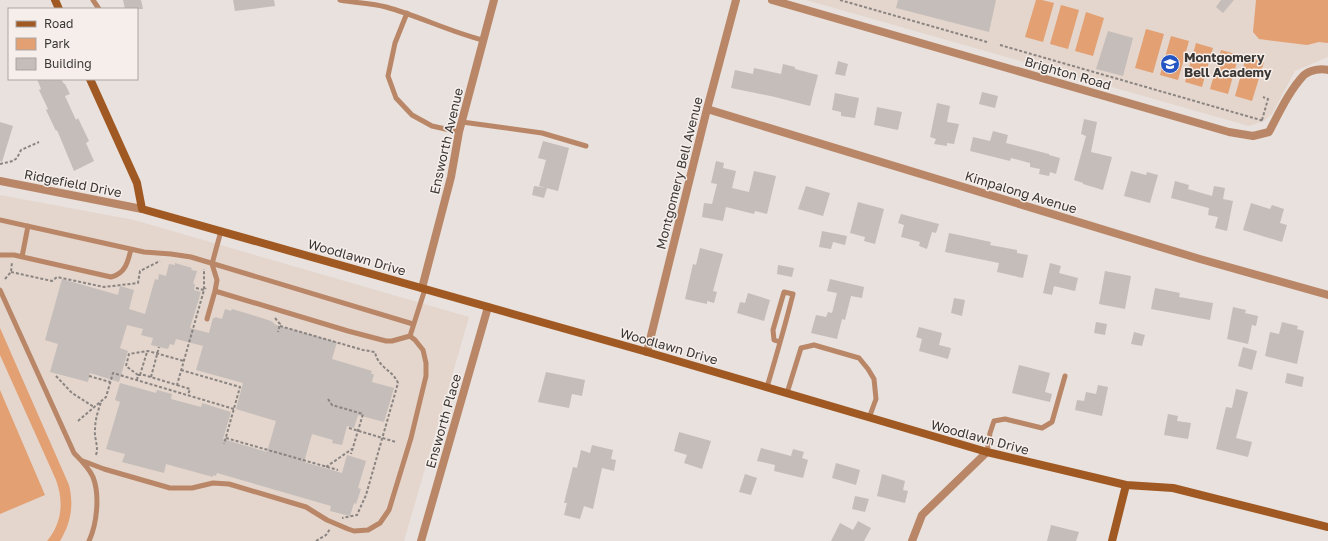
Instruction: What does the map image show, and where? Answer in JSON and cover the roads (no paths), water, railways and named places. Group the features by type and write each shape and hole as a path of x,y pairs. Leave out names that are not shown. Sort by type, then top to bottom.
{"main road":[{"path":"90,80 137,183 142,208"},
{"name":"Woodlawn Drive","path":"142,208 647,352 987,452 1126,485 1173,488 1328,527"},
{"path":"1112,541 1126,485"}],"street":[{"name":"Ensworth Avenue","path":"424,289 451,177 459,132 494,0"},
{"name":"Montgomery Bell Avenue","path":"647,352 707,109 736,0"},
{"name":"Brighton Road","path":"772,0 1229,132 1253,136 1269,132 1293,89 1305,74 1322,68 1328,70"},
{"name":"Kimpalong Avenue","path":"707,109 1200,259 1328,295"},
{"name":"Ridgefield Drive","path":"0,182 142,208"},
{"name":"Ensworth Place","path":"421,541 488,307"},
{"path":"912,541 922,515 987,452"}],"lane":[{"path":"340,0 384,6 407,13 467,36 483,40"},
{"path":"407,13 395,43 388,76 396,98 412,115 432,126 459,132"},
{"path":"462,122 542,134 586,146"},
{"path":"0,220 144,252 181,255 413,324"},
{"path":"22,257 28,226"},
{"path":"207,319 217,280 212,264 221,231"},
{"path":"0,255 14,255 111,277 121,273 124,269 131,249"},
{"path":"410,336 424,289"},
{"path":"0,290 74,452 93,478 96,489 97,513 93,532 89,541"},
{"path":"215,291 386,341 392,341 410,336"},
{"path":"767,387 780,342 793,294 784,292 774,330 774,340 780,342"},
{"path":"82,461 170,488 192,488 213,483 231,484 306,507 327,520 348,530 368,530 380,523 389,510 411,438 426,376 427,369 425,356 419,345 410,336"},
{"path":"787,393 801,348 814,345 859,358 874,379 876,399 869,418"},
{"path":"987,452 990,432 994,421 1005,419 1042,428 1052,422 1065,376"}],"place":[{"name":"Montgomery Bell Academy","path":"1170,64"}]}
